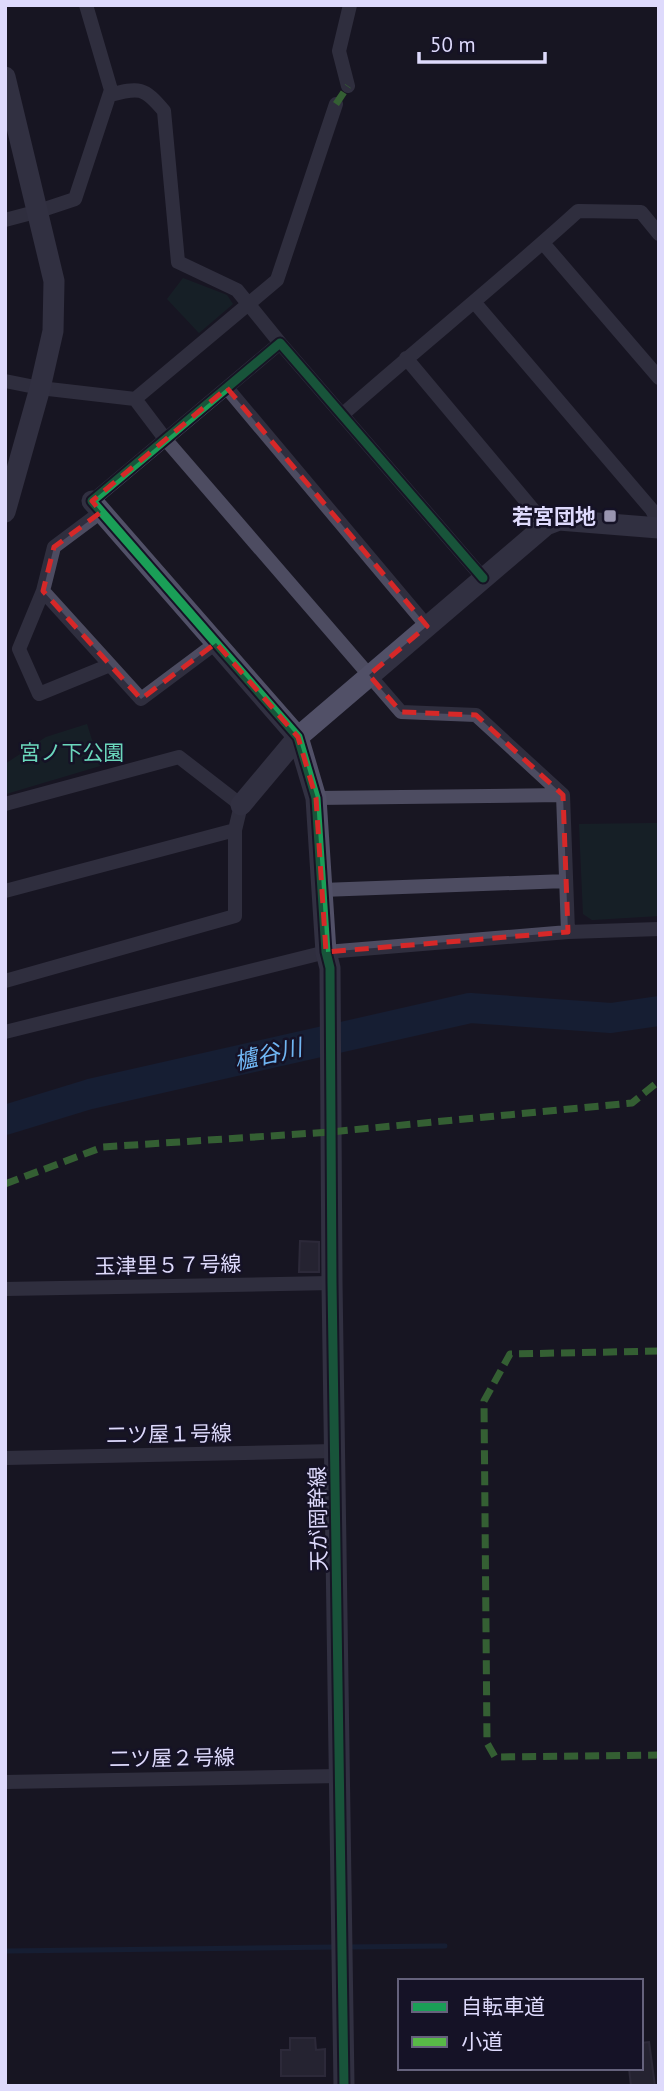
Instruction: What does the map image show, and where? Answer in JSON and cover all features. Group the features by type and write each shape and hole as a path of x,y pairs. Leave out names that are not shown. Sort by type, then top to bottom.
{"street":[{"path":"5,220 75,199 111,90 86,5"},
{"path":"348,86 339,51 350,5"},
{"path":"5,77 54,281 53,331 5,512"},
{"path":"110,95 134,88 151,95 164,111 178,262 237,290 483,579"},
{"path":"135,400 277,279 336,104"},
{"path":"342,415 406,358 475,303 578,211 641,212 659,234"},
{"path":"543,243 659,378"},
{"path":"5,981 235,916 235,830 241,805 298,737 546,525 559,520 659,526 652,510 475,303"},
{"path":"110,665 39,694 19,649 43,591 54,547 166,440 280,343"},
{"path":"406,358 546,525"},
{"path":"5,381 135,400 166,440 401,712 476,715 563,795 568,932"},
{"path":"227,388 427,626"},
{"path":"97,506 298,737"},
{"path":"43,591 141,698 216,642"},
{"name":"天が岡幹線","path":"298,737 316,798 328,960 344,2086"},
{"path":"5,804 179,757 241,805"},
{"path":"316,798 563,795"},
{"path":"5,891 235,830"},
{"path":"322,890 566,881"},
{"path":"5,1032 328,960 568,932 659,929"},
{"name":"玉津里５７号線","path":"5,1289 332,1283"},
{"name":"二ツ屋１号線","path":"5,1458 335,1451"},
{"name":"二ツ屋２号線","path":"5,1782 339,1776"}],"highlighted area":[{"path":"227,388 427,626 369,675 401,712 476,715 563,795 568,932 326,952 316,798 298,737 216,643 141,699 43,591 54,547 101,512 92,501"}],"green space":[{"path":"183,278 227,295 233,304 199,333 167,299"},
{"name":"宮ノ下公園","path":"87,724 100,766 6,794 5,764 46,737"},
{"path":"659,823 659,916 592,920 583,914 579,824"}],"building":[{"path":"300,1241 319,1242 319,1272 299,1272"},
{"path":"290,2038 315,2038 316,2050 325,2049 325,2076 281,2076 281,2050 290,2050"},
{"path":"649,2042 655,2086 631,2086 629,2070 643,2070 643,2043"}],"waterway":[{"name":"櫨谷川","path":"5,1120 90,1094 470,1008 611,1018 659,1011"},
{"path":"347,1947 445,1946"},
{"path":"5,1951 337,1947"}],"marked path":[{"path":"336,104 348,86"},
{"path":"5,1184 103,1147 330,1132 632,1103 659,1081"},
{"path":"659,1351 510,1354 484,1401 487,1743 495,1757 659,1755"}],"cycle path":[{"path":"344,2086 330,968 326,952 316,798 298,737 92,501 280,343 483,578"}],"place":[{"name":"若宮団地","path":"610,516"}]}
